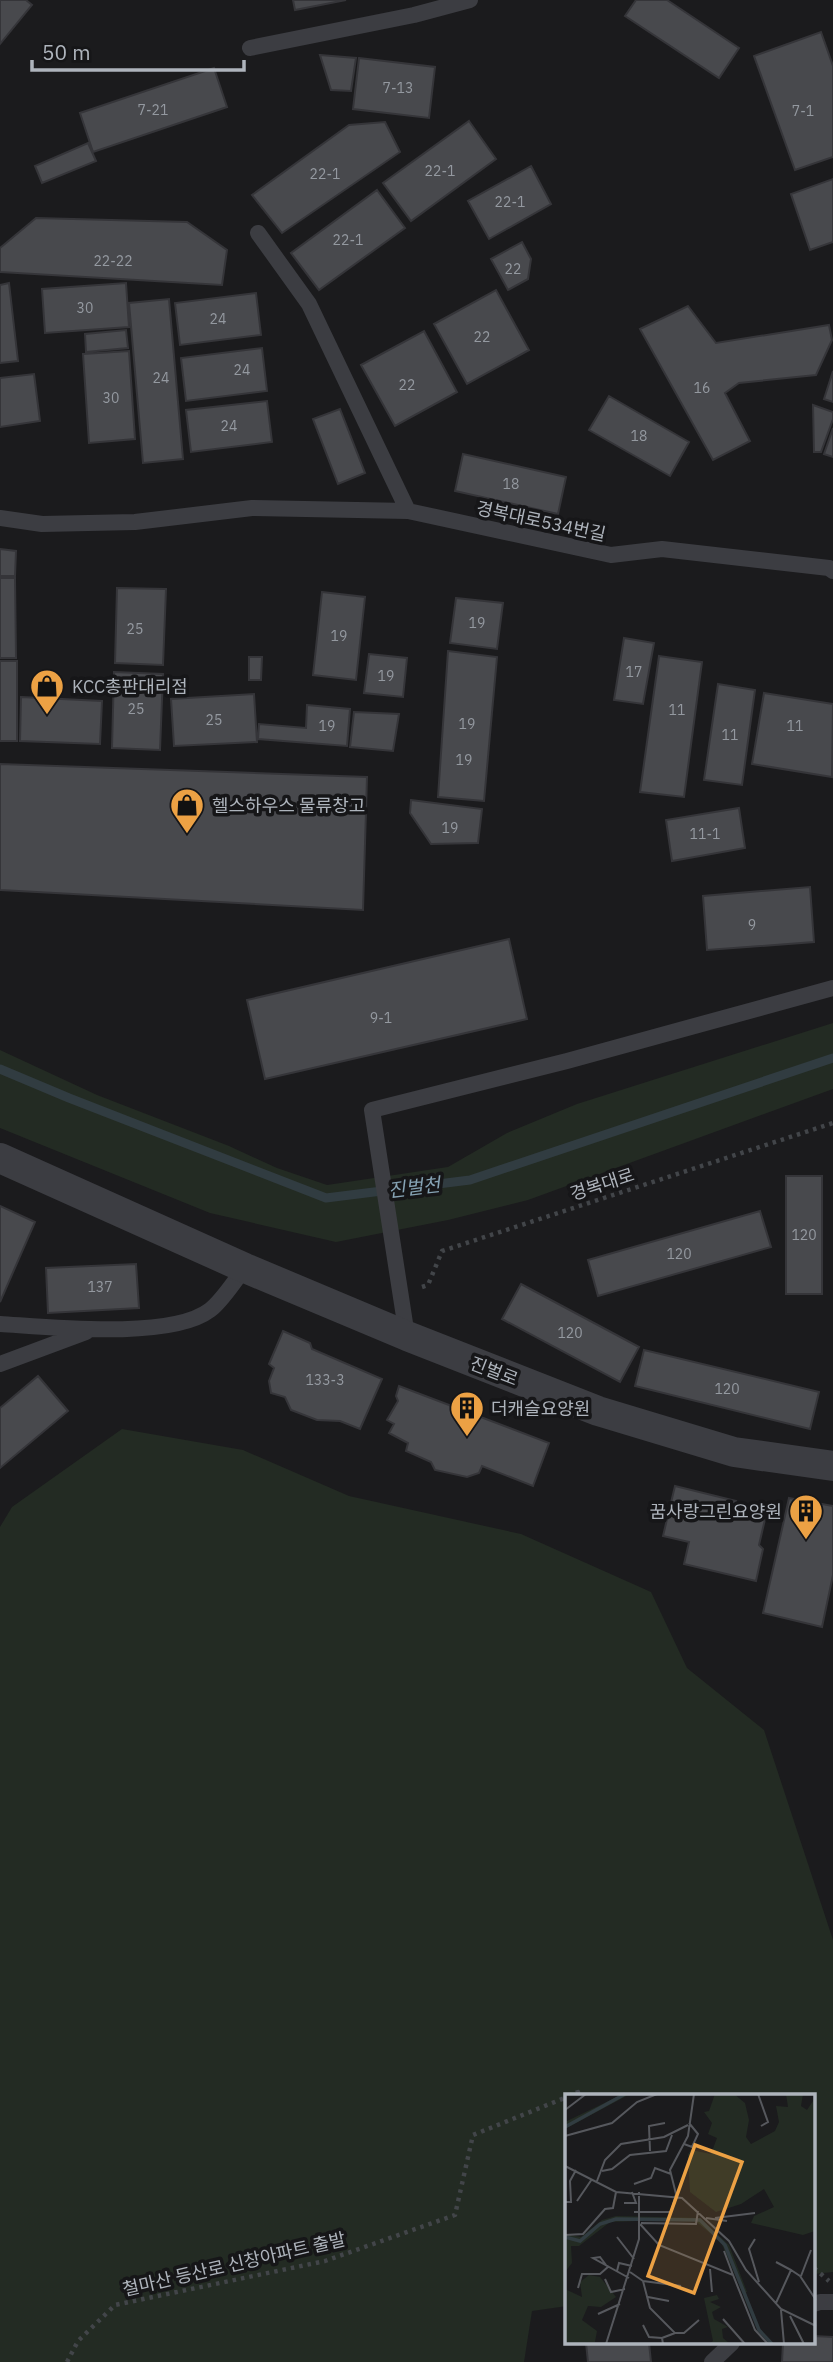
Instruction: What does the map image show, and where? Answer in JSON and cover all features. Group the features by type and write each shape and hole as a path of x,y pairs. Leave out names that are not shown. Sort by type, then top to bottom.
{"street":[{"name":"진벌로","path":"0,1158 245,1268 407,1336 598,1411 734,1452 833,1466"}],"lane":[{"path":"250,48 414,15 470,0"},
{"path":"257,233 309,304 408,511"},
{"name":"경복대로534번길","path":"0,518 42,524 135,522 252,508 408,511 611,555 662,549 829,568 833,571"},
{"path":"407,1336 372,1110 594,1054 833,988"},
{"path":"0,1324 121,1330 177,1324 209,1311 245,1268"},
{"path":"0,1364 95,1329"},
{"path":"712,2362 731,2344"}],"path":[{"name":"경복대로","path":"401,1294 428,1285 442,1251 833,1123"},
{"name":"철마산 등산로 신창아파트 출발","path":"66,2362 78,2341 115,2305 325,2261 455,2215 472,2136 565,2097"},
{"path":"816,2270 833,2282"}],"shaded area":[{"path":"833,1023 833,1089 528,1200 448,1220 336,1242 210,1213 0,1128 0,1050 97,1095 229,1146 277,1168 327,1185 448,1167 507,1133 577,1104"},
{"path":"122,1429 243,1450 349,1496 521,1534 651,1592 687,1668 764,1730 833,1940 833,2272 816,2274 816,2094 565,2094 565,2306 532,2311 524,2362 0,2362 0,1527 12,1507"}],"building":[{"path":"0,0 26,0 32,5 0,44"},
{"path":"293,0 346,0 295,10"},
{"path":"636,0 667,0 739,48 719,78 625,16"},
{"path":"821,32 833,66 833,157 795,170 754,56"},
{"path":"320,55 356,58 351,91 331,90"},
{"path":"359,58 435,67 429,118 353,109"},
{"path":"214,68 227,107 93,152 80,113"},
{"path":"469,121 496,159 411,221 383,183"},
{"path":"385,122 400,152 282,233 252,195 349,125"},
{"path":"88,143 96,161 42,183 35,166"},
{"path":"531,166 551,204 489,239 468,201"},
{"path":"833,179 833,242 810,250 791,194"},
{"path":"377,190 405,228 319,290 291,253"},
{"path":"36,218 187,222 227,250 222,285 0,272 0,248"},
{"path":"522,242 531,259 528,279 508,290 491,259"},
{"path":"9,283 18,361 0,363 0,285"},
{"path":"126,283 129,327 45,333 42,289"},
{"path":"496,290 529,350 467,384 434,324"},
{"path":"256,293 261,335 180,345 175,303"},
{"path":"169,299 183,459 143,463 129,303"},
{"path":"688,306 716,343 829,325 832,340 816,375 739,383 725,393 750,441 713,460 640,329"},
{"path":"126,330 128,348 86,352 85,334"},
{"path":"424,331 457,392 395,426 361,365"},
{"path":"262,348 267,391 186,401 181,358"},
{"path":"129,351 135,439 89,443 83,354"},
{"path":"833,371 833,402 824,399"},
{"path":"34,374 40,421 0,427 0,378"},
{"path":"609,396 689,442 670,476 589,430"},
{"path":"267,401 272,442 191,452 186,410"},
{"path":"813,405 833,412 821,452 814,452"},
{"path":"340,409 365,473 338,484 313,419"},
{"path":"833,428 833,457 824,454"},
{"path":"463,454 566,477 558,514 455,491"},
{"path":"0,549 16,551 15,576 0,576"},
{"path":"0,578 15,578 16,658 0,658"},
{"path":"117,588 166,589 163,665 115,663"},
{"path":"322,592 365,597 356,680 313,675"},
{"path":"456,598 503,603 497,649 450,643"},
{"path":"624,638 654,643 643,704 614,700"},
{"path":"448,651 497,657 484,801 438,797"},
{"path":"369,654 407,658 403,697 364,693"},
{"path":"659,656 702,662 684,797 640,792"},
{"path":"249,657 262,657 261,680 249,680"},
{"path":"0,661 17,661 17,741 0,741"},
{"path":"114,672 163,674 160,750 112,748"},
{"path":"718,684 755,690 742,785 704,780"},
{"path":"764,693 833,704 832,777 752,764"},
{"path":"254,694 257,742 174,746 171,699"},
{"path":"21,697 102,701 100,744 20,741"},
{"path":"307,705 350,709 347,746 258,739 259,724 306,728"},
{"path":"354,712 399,714 393,751 350,747"},
{"path":"0,764 367,777 363,910 0,890"},
{"path":"411,800 482,809 478,843 431,844 410,813"},
{"path":"739,808 745,848 672,861 666,820"},
{"path":"810,887 814,942 707,950 703,896"},
{"path":"509,939 527,1019 265,1079 247,1000"},
{"path":"786,1176 822,1176 822,1294 786,1294"},
{"path":"0,1206 35,1222 0,1302"},
{"path":"760,1211 771,1247 598,1296 588,1260"},
{"path":"136,1264 139,1308 48,1313 46,1268"},
{"path":"521,1284 639,1347 620,1382 502,1319"},
{"path":"283,1331 310,1343 312,1349 382,1379 360,1429 340,1421 317,1420 291,1410 285,1397 271,1393 269,1381 274,1368 269,1364"},
{"path":"644,1350 819,1392 810,1429 635,1386"},
{"path":"38,1376 68,1411 0,1468 0,1408"},
{"name":"더캐슬요양원","path":"399,1386 549,1443 533,1486 482,1466 479,1473 467,1477 435,1470 431,1462 406,1451 408,1443 389,1433 394,1424 387,1420 398,1401 396,1396"},
{"path":"675,1486 736,1501 734,1508 766,1515 759,1545 763,1549 756,1581 684,1564 689,1542 663,1536"},
{"name":"꿈사랑그린요양원","path":"789,1498 833,1506 833,1575 822,1627 763,1613"},
{"path":"816,2336 833,2337 833,2362 782,2362 783,2344 816,2344"},
{"path":"586,2344 649,2344 651,2362 588,2362"}],"waterway":[{"name":"진벌천","path":"0,1069 326,1198 470,1180 833,1058"}],"place":[{"name":"KCC총판대리점","path":"47,716"},
{"name":"헬스하우스 물류창고","path":"187,835"},
{"name":"더캐슬요양원","path":"467,1438"},
{"name":"꿈사랑그린요양원","path":"806,1541"}]}
